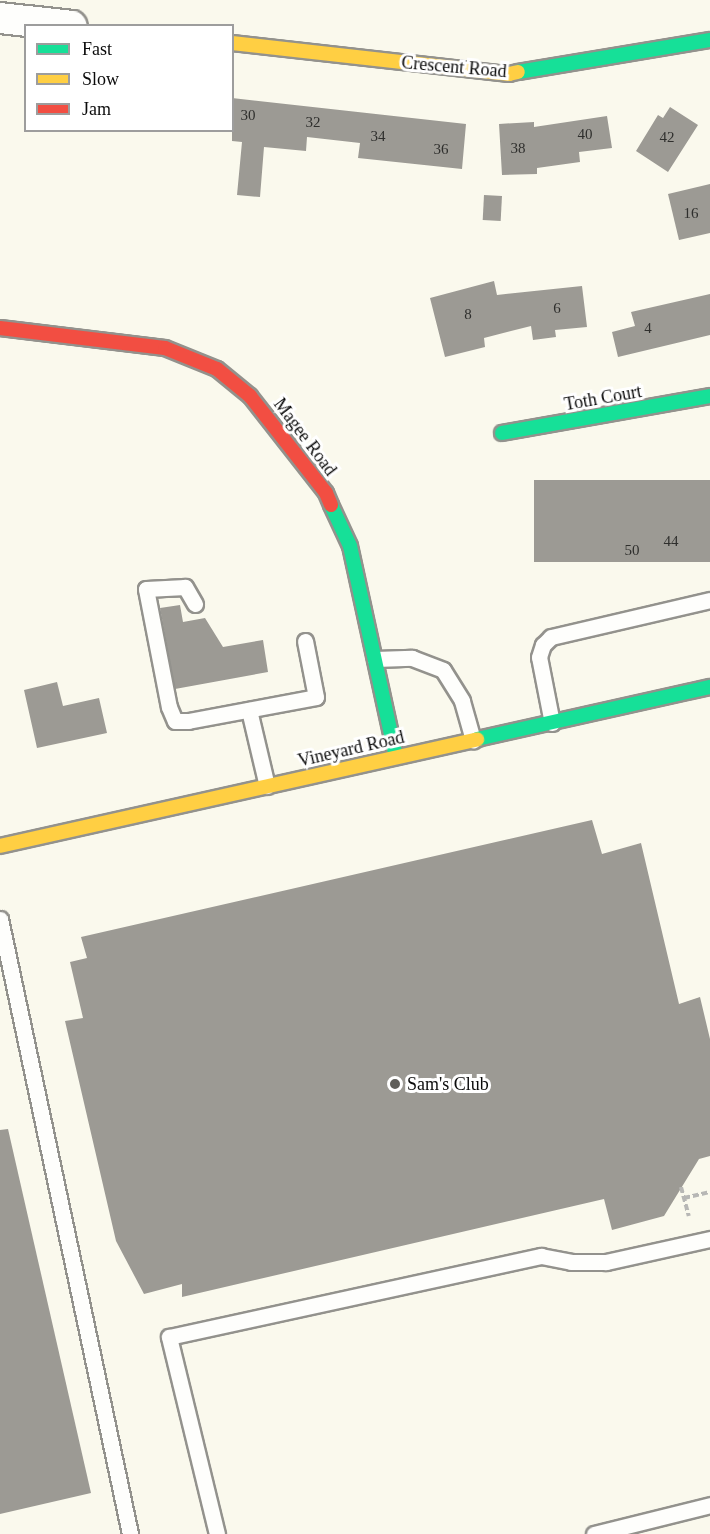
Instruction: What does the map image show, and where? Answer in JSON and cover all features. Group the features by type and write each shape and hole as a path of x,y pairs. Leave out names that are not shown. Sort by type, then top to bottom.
{"street":[{"path":"0,18 54,24"},
{"name":"Crescent Road","path":"234,43 509,74 710,40"},
{"name":"Magee Road","path":"0,328 165,348 217,369 250,396 326,493 350,546 396,757"},
{"name":"Toth Court","path":"502,433 710,396"},
{"name":"Vineyard Road","path":"0,846 710,687"}],"lane":[{"path":"195,604 185,587 146,589 169,707 176,721 316,697 305,641"},
{"path":"552,723 539,657 543,645 551,637 710,600"},
{"path":"375,659 412,658 443,670 462,701 473,740"},
{"path":"249,710 267,786"},
{"path":"0,919 130,1534"},
{"path":"217,1534 169,1337 541,1256 571,1262 606,1262 710,1239"},
{"path":"594,1534 710,1505"}],"path":[{"path":"681,1187 689,1216"},
{"path":"684,1198 710,1192"}],"building":[{"path":"234,98 466,124 462,169 358,158 360,143 307,137 306,151 264,147 260,197 237,195 242,142 232,141"},
{"path":"670,107 698,125 668,172 636,151 658,115 663,118"},
{"path":"607,116 612,148 579,152 580,162 537,168 537,174 502,175 499,124 534,122 534,127"},
{"path":"710,184 710,233 679,240 668,194"},
{"path":"484,195 502,196 501,221 483,220"},
{"path":"494,281 497,295 582,286 587,327 555,330 556,337 533,340 531,326 484,338 485,347 445,357 430,298"},
{"path":"710,294 710,335 618,357 612,332 635,326 631,312"},
{"path":"534,480 710,480 710,562 534,562"},
{"path":"180,605 183,622 205,618 223,647 263,640 268,672 175,689 160,608"},
{"path":"57,682 63,706 99,698 107,733 37,748 24,690"},
{"name":"Sam's Club","path":"592,820 602,854 641,843 679,1004 700,997 710,1039 710,1156 699,1159 664,1216 612,1230 604,1199 182,1297 182,1284 144,1294 116,1241 65,1021 83,1018 70,962 87,958 81,937"},
{"path":"8,1129 91,1493 0,1514 0,1130"}],"traffic: fast":[{"path":"518,72 710,40"},
{"path":"502,433 710,396"},
{"path":"331,505 350,546 396,757"},
{"path":"477,739 710,687"}],"traffic: slow":[{"path":"234,43 509,74 518,72"},
{"path":"0,846 477,739"}],"traffic: jam":[{"path":"0,328 165,348 217,369 250,396 326,493 331,505"}],"place":[{"name":"Sam's Club","path":"395,1084"}]}
